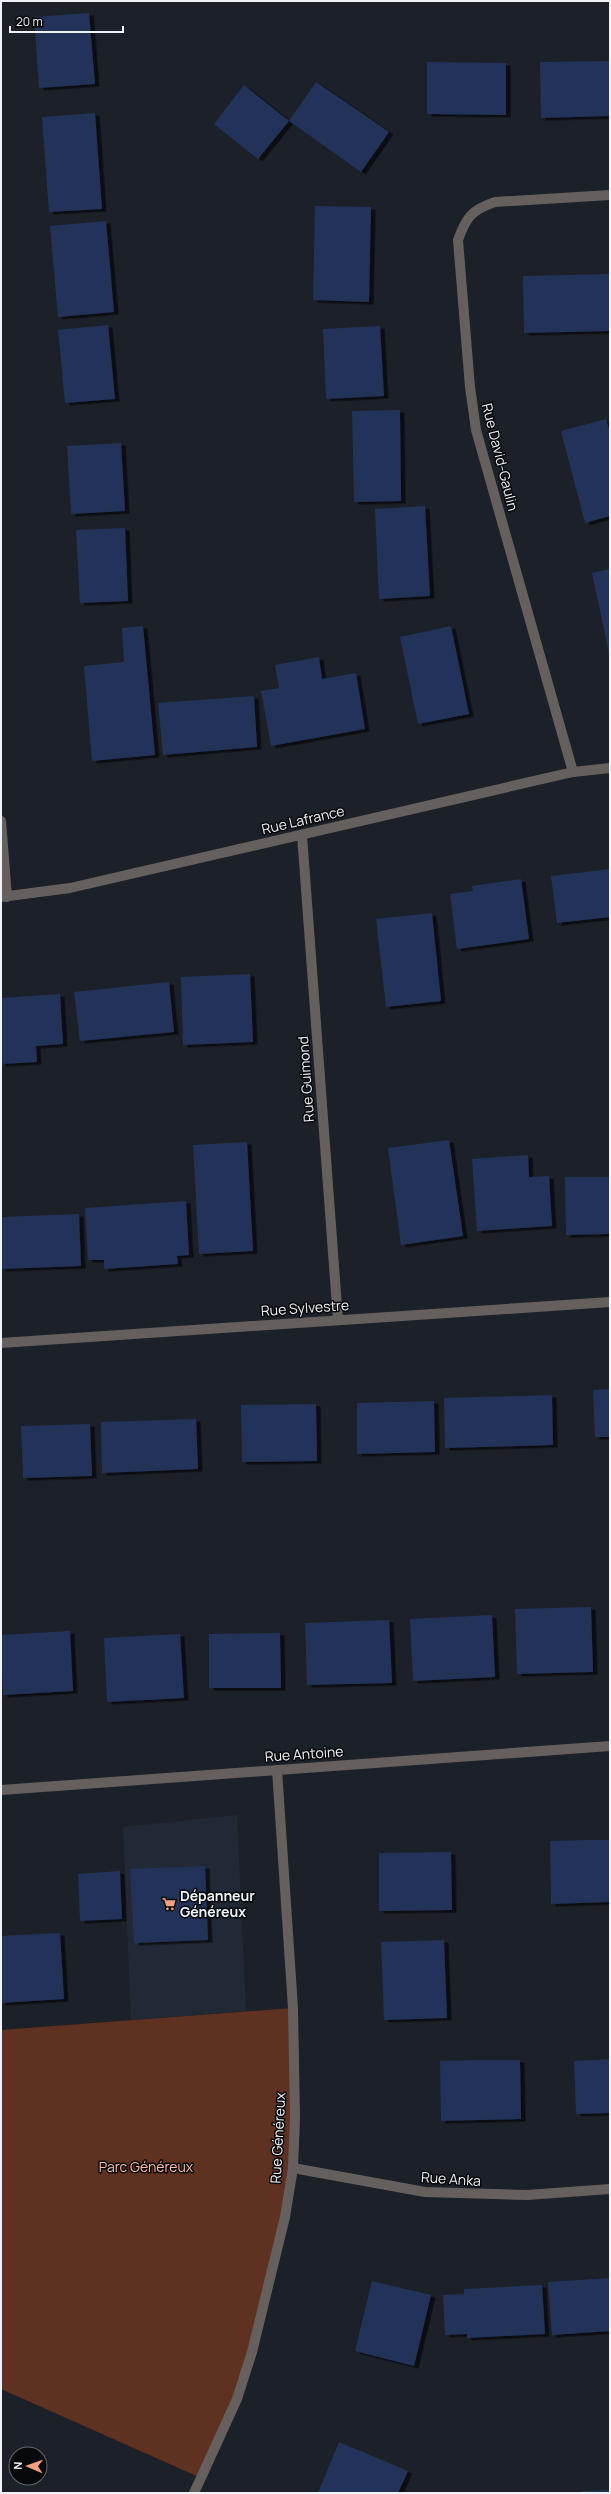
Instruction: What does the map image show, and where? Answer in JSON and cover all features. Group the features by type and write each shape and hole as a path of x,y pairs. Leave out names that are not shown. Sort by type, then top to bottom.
{"street":[{"name":"Rue David-Gaulin","path":"573,772 476,430 470,387 458,240 465,221 479,207 495,202 610,195"},
{"name":"Rue Lafrance","path":"4,897 70,888 573,772 610,768"},
{"path":"1,821 4,897"},
{"name":"Rue Guimond","path":"302,835 338,1320"},
{"name":"Rue Sylvestre","path":"1,1343 610,1302"},
{"name":"Rue Antoine","path":"1,1790 610,1746"},
{"name":"Rue Généreux","path":"194,2493 234,2406 252,2352 286,2217 293,2168 295,2117 293,2008 277,1770"},
{"name":"Rue Anka","path":"293,2168 432,2193 527,2195 610,2189"}],"shaded area":[{"path":"237,1815 246,2011 131,2020 123,1827"}],"green space":[{"name":"Parc Généreux","path":"293,2008 293,2168 252,2352 201,2478 1,2389 1,2030"}],"building":[{"path":"89,13 95,84 39,88 34,17"},
{"path":"610,61 610,116 541,118 540,62"},
{"path":"427,62 506,63 506,115 427,114"},
{"path":"316,82 389,132 361,172 289,121"},
{"path":"244,85 289,121 258,159 214,124"},
{"path":"95,113 102,209 49,212 42,117"},
{"path":"315,206 371,207 369,302 313,300"},
{"path":"106,221 114,312 58,317 50,226"},
{"path":"610,274 610,331 524,333 523,276"},
{"path":"108,325 115,399 65,403 58,330"},
{"path":"380,326 384,396 326,399 323,329"},
{"path":"400,410 401,501 354,502 352,411"},
{"path":"606,419 610,433 610,516 585,523 561,431"},
{"path":"121,443 125,511 71,514 67,446"},
{"path":"425,506 430,596 379,599 375,509"},
{"path":"125,528 128,601 80,603 76,530"},
{"path":"610,569 610,653 609,653 592,573"},
{"path":"143,626 155,755 92,761 84,666 124,662 122,628"},
{"path":"451,626 469,714 418,724 400,637"},
{"path":"319,657 322,679 356,673 365,729 271,746 261,691 279,688 275,665"},
{"path":"254,696 257,747 163,755 158,703"},
{"path":"610,869 610,917 557,923 551,876"},
{"path":"521,879 529,939 457,949 450,894 473,891 472,886"},
{"path":"432,913 441,1001 386,1007 376,919"},
{"path":"250,974 253,1042 183,1045 181,977"},
{"path":"169,982 174,1032 80,1041 74,992"},
{"path":"60,994 63,1044 36,1046 37,1062 1,1064 1,998"},
{"path":"449,1140 463,1236 401,1245 388,1148"},
{"path":"247,1142 253,1251 199,1254 193,1145"},
{"path":"528,1155 529,1177 549,1176 552,1226 477,1231 472,1159"},
{"path":"565,1177 610,1177 610,1234 566,1235"},
{"path":"186,1201 189,1255 177,1256 178,1264 104,1269 104,1260 88,1260 85,1208"},
{"path":"79,1214 81,1266 1,1269 1,1217"},
{"path":"610,1389 610,1437 595,1437 593,1390"},
{"path":"552,1395 553,1445 445,1448 444,1398"},
{"path":"434,1401 435,1452 357,1454 357,1403"},
{"path":"316,1404 317,1461 242,1462 241,1405"},
{"path":"196,1419 198,1469 102,1473 101,1422"},
{"path":"90,1424 92,1476 23,1478 21,1426"},
{"path":"591,1607 593,1672 517,1674 515,1609"},
{"path":"492,1615 495,1677 413,1681 410,1619"},
{"path":"389,1620 392,1683 307,1685 305,1623"},
{"path":"70,1631 73,1691 3,1695 1,1635"},
{"path":"280,1633 281,1688 209,1688 209,1634"},
{"path":"180,1634 184,1698 107,1702 104,1638"},
{"path":"610,1840 610,1902 551,1904 550,1841"},
{"path":"451,1852 452,1910 379,1911 379,1853"},
{"name":"Dépanneur Généreux","path":"205,1866 208,1940 134,1943 130,1869"},
{"path":"120,1871 122,1919 80,1921 78,1874"},
{"path":"60,1933 64,1999 1,2003 1,1936"},
{"path":"444,1940 447,2018 384,2020 381,1942"},
{"path":"610,2059 610,2113 576,2114 574,2061"},
{"path":"520,2060 521,2119 441,2121 440,2061"},
{"path":"610,2278 610,2331 552,2335 548,2282"},
{"path":"372,2281 431,2295 414,2366 355,2351"},
{"path":"542,2285 545,2334 467,2338 467,2334 445,2335 443,2295 464,2294 464,2289"},
{"path":"339,2442 408,2471 398,2493 318,2493"},
{"path":"610,2490 610,2493 582,2493 582,2491"}],"place":[{"name":"Dépanneur Généreux","path":"169,1904"}]}
